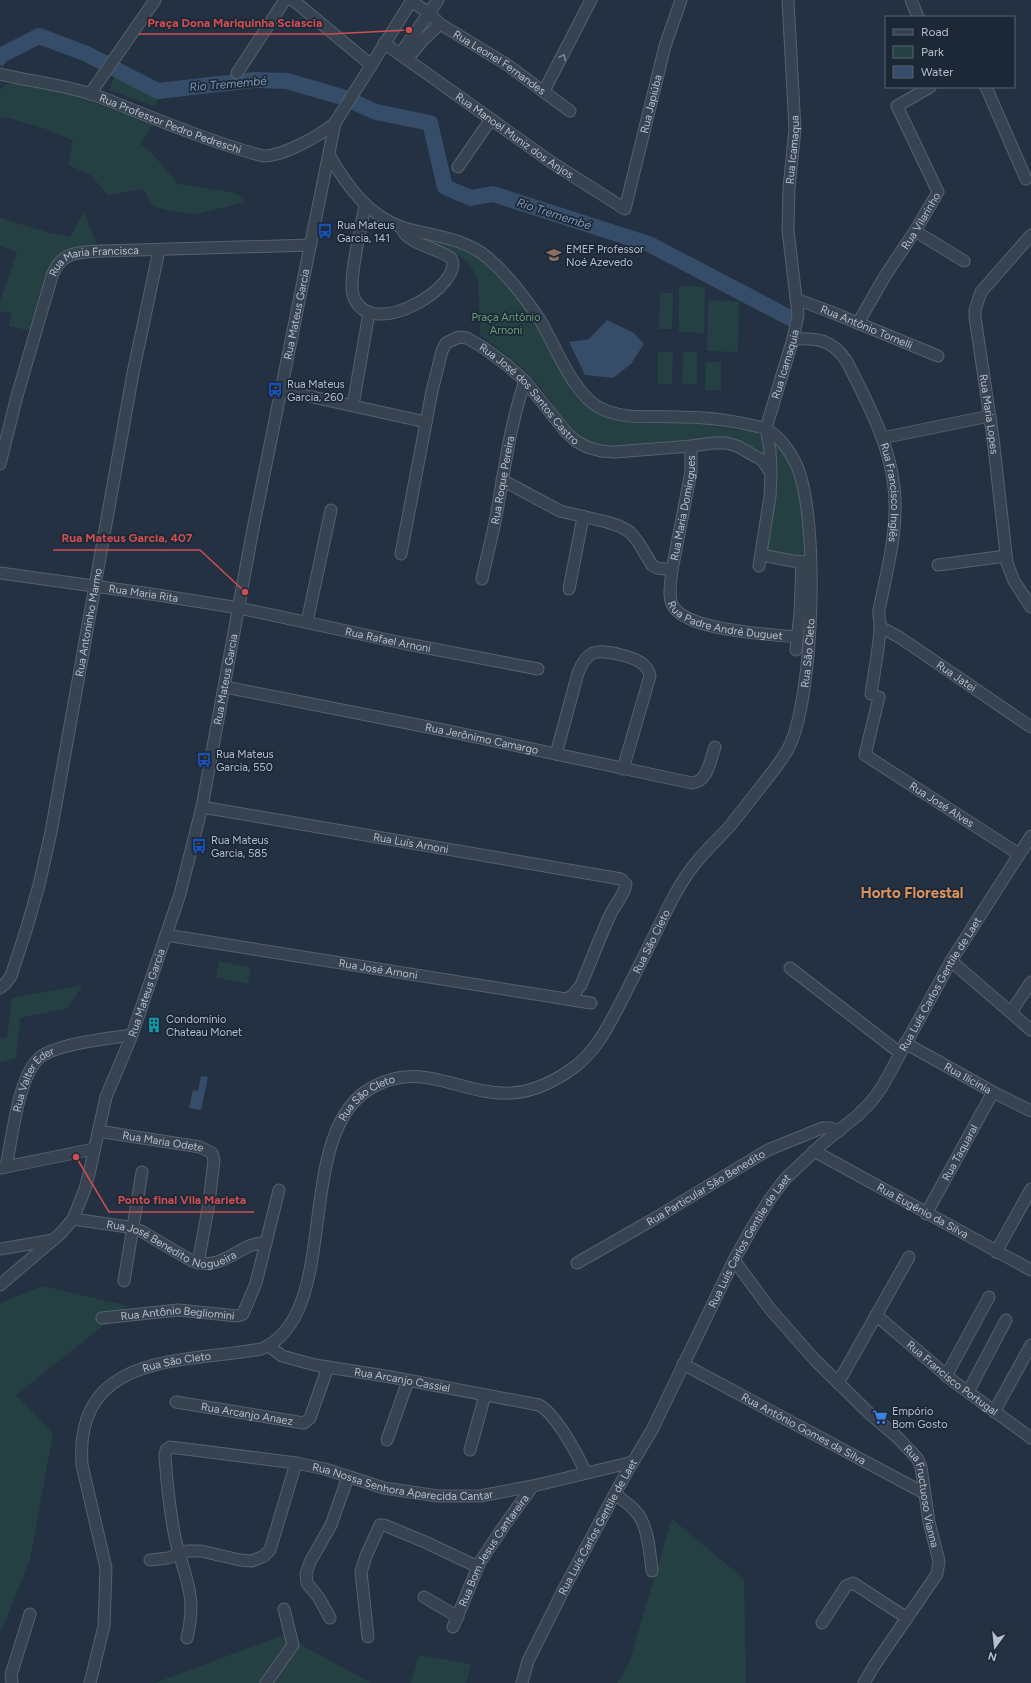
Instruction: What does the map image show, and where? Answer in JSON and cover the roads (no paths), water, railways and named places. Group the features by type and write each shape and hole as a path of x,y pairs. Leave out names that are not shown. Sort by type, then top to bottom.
{"street":[{"path":"90,94 155,0"},
{"path":"237,73 285,0"},
{"path":"293,0 370,65"},
{"path":"403,57 438,0"},
{"path":"544,91 591,0"},
{"name":"Rua Japiúba","path":"625,209 665,46 681,0"},
{"name":"Rua Icamaqua","path":"788,0 795,128 789,188 788,230 796,299"},
{"path":"911,0 918,16"},
{"name":"Rua Mateus Garcia","path":"0,1285 54,1240 73,1219 85,1189 106,1097 132,1036 180,894 202,806 281,390 335,123 411,1"},
{"name":"Rua Leonel Fernandes","path":"411,1 440,24 506,64 570,111"},
{"path":"403,57 440,24"},
{"name":"Rua Manoel Muniz dos Anjos","path":"384,43 551,162 625,209"},
{"name":"Rua Professor Pedro Pedreschi","path":"3,78 42,82 90,94 223,144 263,156 270,156 299,145 322,133 335,123"},
{"name":"Rua Vilarinho","path":"858,323 885,276 937,195 938,190 897,106 928,88"},
{"path":"986,88 1026,179"},
{"path":"458,167 491,119"},
{"path":"328,155 349,188 365,205 381,216 400,227 452,240 475,249 489,259 519,292 540,320 576,384 584,396 598,407 616,414 630,416 691,417 729,421 766,428 770,450 770,496 759,566"},
{"path":"365,205 352,276 352,289 356,302 369,313 385,315 403,311 433,293 453,271 454,262 451,258 405,235 400,227"},
{"path":"915,231 964,260"},
{"name":"Rua Maria Lopes","path":"1031,235 981,292 975,310 990,416 1007,564 1014,581 1031,606"},
{"name":"Rua Maria Francisca","path":"0,464 17,396 56,265 71,254 83,252 311,245"},
{"name":"Rua Antoninho Marmo","path":"0,988 11,976 39,885 51,832 133,373 159,250"},
{"name":"Rua Antônio Tornelli","path":"796,299 938,356"},
{"name":"Rua Icamaquia","path":"766,428 793,338 798,315 796,299"},
{"path":"353,405 369,313"},
{"name":"Rua José dos Santos Castro","path":"401,554 426,422 442,351 446,343 460,337 467,338 484,348 507,365 525,381 566,432 576,441 587,447 601,452 615,452 726,443 737,446 762,460 771,473"},
{"name":"Rua Francisco Inglês","path":"793,338 818,339 834,347 840,352 850,366 882,438 893,479 895,508 890,561 879,612 880,627 875,696 865,755"},
{"name":"Rua Roque Pereira","path":"482,579 515,413 525,381"},
{"path":"281,390 426,422"},
{"path":"882,438 990,416"},
{"name":"Rua São Cleto","path":"766,428 788,450 795,462 800,474 806,505 806,562 796,650"},
{"name":"Rua Maria Domingues","path":"672,570 691,472 691,446"},
{"path":"502,480 550,507 583,517 607,522 630,532 652,565 657,568 672,570"},
{"path":"307,622 331,510"},
{"path":"569,589 583,517"},
{"path":"761,555 806,562"},
{"path":"938,564 1006,556"},
{"name":"Rua São Cleto","path":"90,1683 102,1639 106,1602 105,1562 82,1465 81,1453 86,1424 95,1400 122,1376 141,1368 261,1349 269,1346 279,1339 288,1330 303,1298 330,1151 342,1117 358,1096 378,1084 392,1078 405,1076 431,1078 500,1093 528,1091 540,1087 569,1071 593,1051 618,1007 683,878 740,814 781,761 792,742 799,716 806,663 810,593 806,562"},
{"name":"Rua Padre André Duguet","path":"672,570 672,605 677,612 685,618 697,623 716,627 797,637"},
{"name":"Rua Maria Rita","path":"0,574 158,595 239,608"},
{"name":"Rua Rafael Arnoni","path":"239,608 420,647 538,669"},
{"name":"Rua Jatei","path":"880,627 898,637 1031,727"},
{"path":"556,754 582,663 587,657 594,653 601,652 618,655 643,664 648,670 650,676 623,769"},
{"name":"Rua Jerônimo Camargo","path":"225,687 448,731 692,783 697,782 705,776 714,747"},
{"name":"Rua José Alves","path":"865,755 1019,854"},
{"name":"Rua Luís Arnoni","path":"202,806 621,879 626,884 626,891 618,900 611,913 581,985 574,994 567,999"},
{"name":"Rua Luís Carlos Gentile de Laet","path":"522,1683 528,1661 566,1585 615,1494 652,1430 734,1260 752,1228 770,1199 785,1179 814,1151 872,1102 882,1087 951,961 1031,836"},
{"name":"Rua José Arnoni","path":"166,935 591,1003"},
{"path":"951,961 1031,1030"},
{"name":"Rua Ilicinia","path":"790,968 903,1048 1031,1111"},
{"path":"1011,1012 1031,982"},
{"name":"Rua Valter Eder","path":"3,1168 25,1081 31,1068 38,1059 63,1047 132,1036"},
{"name":"Rua Taquaral","path":"926,1214 993,1092"},
{"name":"Rua Particular São Benedito","path":"577,1263 768,1150 822,1128 831,1128 839,1131"},
{"name":"Rua Maria Odete","path":"98,1131 200,1147 209,1150 212,1153 214,1160 209,1204 198,1263"},
{"path":"3,1168 94,1149"},
{"name":"Rua Eugênio da Silva","path":"814,1151 926,1214 1031,1270"},
{"path":"124,1281 142,1172"},
{"path":"996,1252 1031,1189"},
{"name":"Rua Antônio Begliomini","path":"102,1318 178,1310 241,1315 246,1310 256,1283 279,1190"},
{"name":"Rua José Benedito Nogueira","path":"73,1219 132,1229 144,1233 198,1263 207,1264 221,1261 253,1244 266,1243"},
{"path":"0,1249 54,1240"},
{"path":"838,1383 909,1257"},
{"name":"Rua Fructuoso Vianna","path":"734,1260 788,1331 838,1383 898,1437 917,1458 922,1467 924,1493 939,1561 937,1574 864,1683"},
{"path":"946,1376 989,1297"},
{"name":"Rua Francisco Portugal","path":"876,1315 946,1376 1031,1438"},
{"path":"968,1392 1006,1320"},
{"path":"994,1412 1031,1345"},
{"name":"Rua Arcanjo Cassiel","path":"269,1346 285,1357 328,1367 539,1406 546,1409 554,1418 574,1448 586,1474"},
{"name":"Rua Antônio Gomes da Silva","path":"683,1364 924,1493"},
{"name":"Rua Arcanjo Anaez","path":"176,1402 304,1423 310,1418 328,1367"},
{"path":"387,1440 408,1381"},
{"path":"470,1450 485,1395"},
{"name":"Rua Nossa Senhora Aparecida Cantar","path":"180,1553 176,1543 167,1484 165,1456 166,1450 170,1447 296,1463 325,1469 396,1490 438,1496 480,1496 533,1486 633,1462"},
{"path":"150,1560 168,1558 180,1553 208,1552 247,1561 259,1559 268,1554 296,1463"},
{"path":"330,1618 319,1598 307,1583 306,1574 310,1562 331,1525 348,1477"},
{"name":"Rua Bom Jesus Cantareira","path":"424,1597 456,1622 478,1567 506,1522 533,1486"},
{"path":"615,1494 629,1505 642,1521 649,1547 652,1571"},
{"path":"368,1638 361,1572 366,1556 380,1525 384,1525 425,1542 478,1567"},
{"path":"180,1553 191,1600 187,1638"},
{"path":"822,1623 846,1586 853,1583 907,1618"},
{"path":"266,1683 292,1645 284,1609"},
{"path":"12,1683 10,1675 30,1614"}],"water":[{"path":"31,38 111,56 106,62 31,43 12,54 3,66 0,65 0,54"},
{"path":"607,320 634,333 644,344 631,364 613,378 585,375 569,342 589,339"},
{"path":"201,1076 208,1077 201,1110 189,1108 193,1090 198,1091"}],"waterway":[{"name":"Rio Tremembé","path":"0,56 39,36 87,54 104,63"},
{"name":"Rio Tremembé","path":"117,70 158,91 254,80 287,81 342,97"},
{"name":"Rio Tremembé","path":"356,103 376,112 430,123 445,187 471,198 493,194 649,244 790,318"}],"place":[{"name":"Praça Dona Mariquinha Sciascia","path":"409,30"},
{"name":"Rua Mateus Garcia, 141","path":"325,231"},
{"name":"EMEF Professor Noé Azevedo","path":"554,255"},
{"name":"Rua Mateus Garcia, 260","path":"275,390"},
{"name":"Rua Mateus Garcia, 407","path":"245,592"},
{"name":"Rua Mateus Garcia, 550","path":"204,760"},
{"name":"Rua Mateus Garcia, 585","path":"199,846"},
{"name":"Condomínio Chateau Monet","path":"154,1025"},
{"name":"Ponto final Vila Marieta","path":"76,1157"},
{"name":"Empório Bom Gosto","path":"880,1417"}],"district":[{"name":"Horto Florestal","path":"912,893"}],"park label":[{"name":"Praça Antônio Arnoni","path":"506,323"}]}
